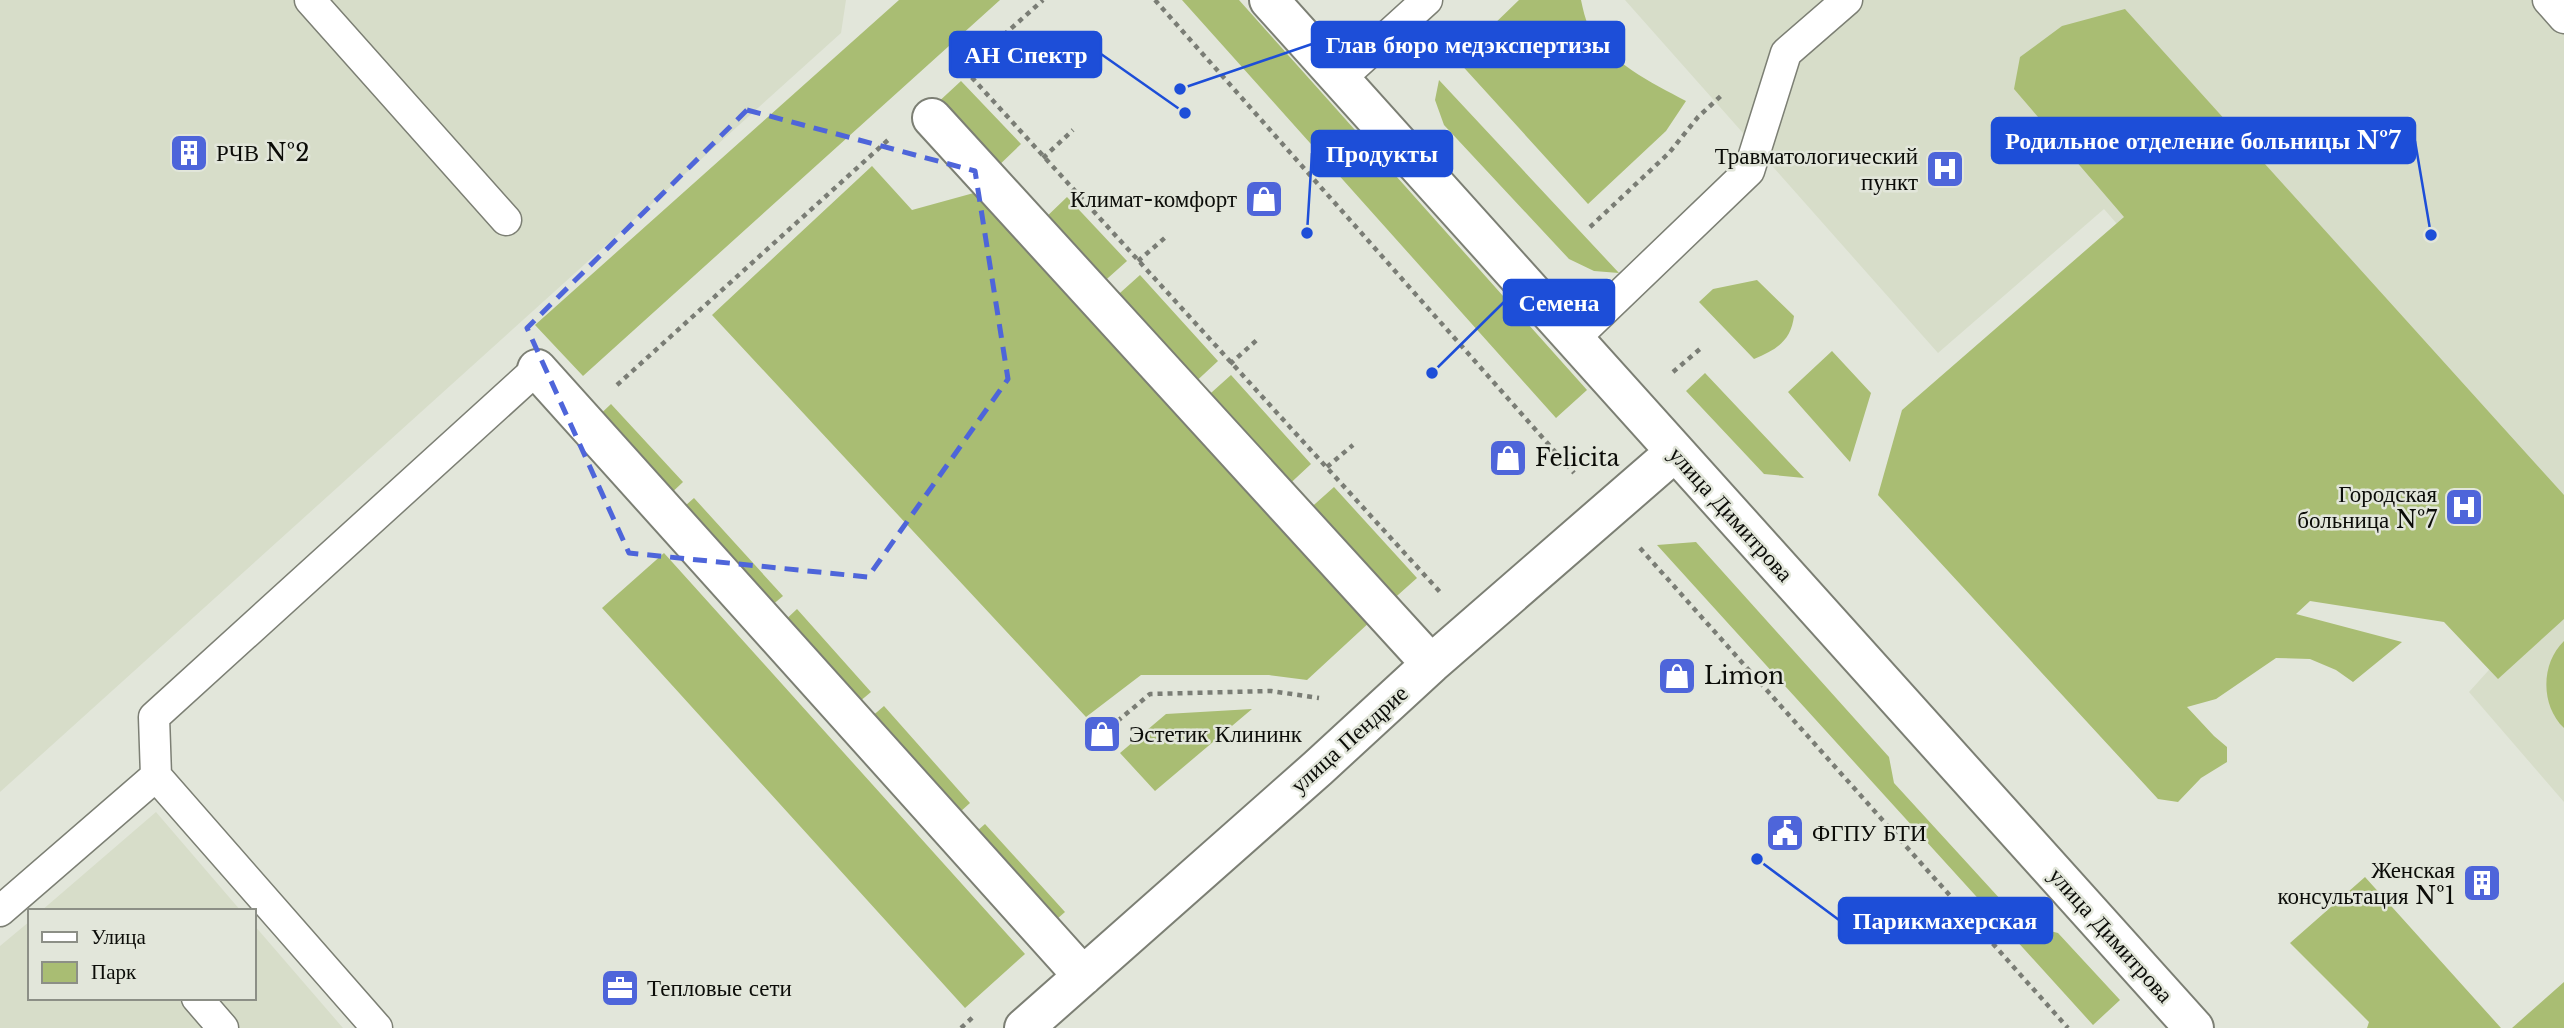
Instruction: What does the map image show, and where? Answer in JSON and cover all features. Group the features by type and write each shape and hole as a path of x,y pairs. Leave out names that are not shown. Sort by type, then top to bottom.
{"street":[{"name":"улица Димитрова","path":"1269,0 2194,1028"},
{"path":"932,118 1431,664"},
{"path":"537,369 1083,976"},
{"name":"улица Пендрие","path":"1024,1028 1318,768 1431,664 1675,452"}],"lane":[{"path":"310,0 506,220"},
{"path":"1340,79 1427,0"},
{"path":"1574,339 1749,171 1786,53 1847,0"},
{"path":"2548,0 2564,18"},
{"path":"377,1028 156,776 154,717 537,369"},
{"path":"0,911 156,776"},
{"path":"199,1000 223,1028"}],"path":[{"path":"955,79 1043,0"},
{"path":"1155,0 2068,1028"},
{"path":"1590,227 1669,153 1698,117 1715,101 1752,69 1786,53"},
{"path":"965,70 1445,597"},
{"path":"610,392 894,135"},
{"path":"1102,734 1150,694 1271,691 1330,700"}],"highlighted area":[{"path":"747,110 975,171 1008,379 868,577 629,553 527,328"}],"shaded area":[{"path":"0,0 846,0 841,33 0,792"},
{"name":"Городская больница №7","path":"1625,0 2564,0 2564,802 2469,692 2497,661 2104,209 1938,353"},
{"path":"156,812 239,909 43,909"},
{"path":"28,923 28,1000 256,1000 256,927 343,1028 0,1028 0,946"}],"green space":[{"path":"899,0 1000,0 583,376 535,325"},
{"path":"1182,0 1239,0 1587,390 1556,418"},
{"path":"1519,0 1581,0 1589,27 1608,51 1632,70 1686,101 1666,131 1588,204 1457,60"},
{"path":"2125,9 2564,495 2564,619 2498,679 2444,622 2310,601 2296,614 2402,642 2353,682 2336,670 2310,659 2276,658 2216,699 2187,707 2227,747 2227,762 2201,778 2178,802 2158,799 1878,495 1902,410 2124,217 2014,89 2020,57 2062,26"},
{"path":"1439,80 1619,273 1594,271 1569,259 1444,125 1435,100"},
{"path":"961,81 1021,144 994,170 934,106"},
{"path":"872,166 912,210 981,191 1372,620 1307,680 1269,675 1141,675 1086,717 712,315"},
{"path":"1067,197 1127,261 1099,286 1040,223"},
{"path":"1140,275 1218,361 1190,387 1111,301"},
{"path":"1757,280 1794,316 1790,332 1781,344 1754,359 1699,302 1713,289"},
{"path":"1832,351 1871,393 1850,462 1788,392"},
{"path":"1705,373 1804,478 1764,474 1686,391"},
{"path":"1231,375 1311,464 1282,491 1202,401"},
{"path":"611,404 683,482 665,499 592,422"},
{"path":"1334,487 1417,578 1389,603 1306,512"},
{"path":"694,498 783,596 765,611 677,513"},
{"path":"1696,542 1889,757 1894,783 2023,924 2058,933 2120,1000 2093,1025 1657,545"},
{"path":"664,553 1025,954 965,1008 602,608"},
{"path":"797,609 871,692 853,707 779,626"},
{"path":"2564,641 2564,728 2551,708 2546,684 2551,661"},
{"path":"884,706 970,803 950,821 863,724"},
{"path":"1252,709 1155,791 1120,753 1166,714"},
{"path":"985,824 1065,912 1049,926 969,838"},
{"path":"2365,877 2501,1028 2367,1028 2369,1022 2290,943"},
{"path":"2564,982 2564,1028 2512,1028"}],"place":[{"name":"Глав бюро медэкспертизы","path":"1180,89"},
{"name":"АН Спектр","path":"1185,113"},
{"name":"РЧВ №2","path":"189,153"},
{"name":"Травматологический пункт","path":"1945,169"},
{"name":"Климат-комфорт","path":"1264,199"},
{"name":"Продукты","path":"1307,233"},
{"name":"Родильное отделение больницы №7","path":"2431,235"},
{"name":"Семена","path":"1432,373"},
{"name":"Felicita","path":"1508,458"},
{"name":"Городская больница №7","path":"2464,507"},
{"name":"Limon","path":"1677,676"},
{"name":"Эстетик Клининк","path":"1102,734"},
{"name":"ФГПУ БТИ","path":"1785,833"},
{"name":"Парикмахерская","path":"1757,859"},
{"name":"Женская консультация №1","path":"2482,883"},
{"name":"Тепловые сети","path":"620,988"}]}
